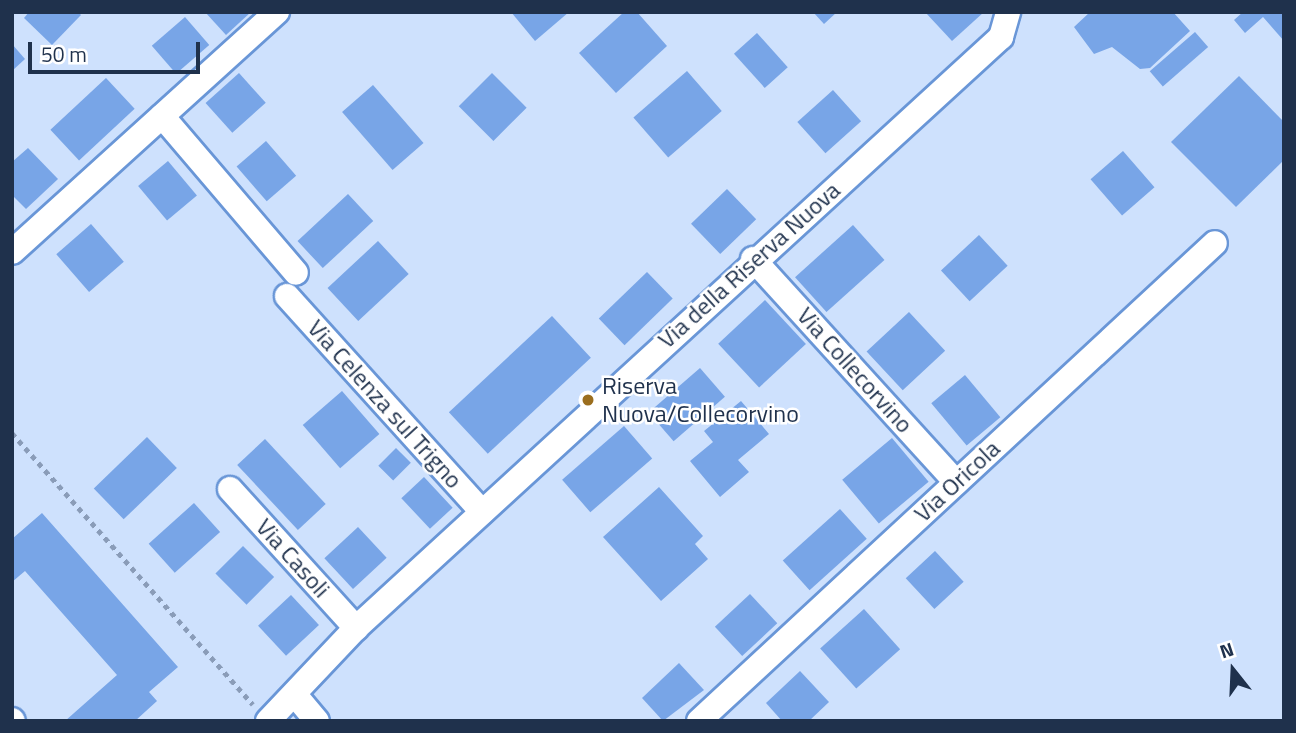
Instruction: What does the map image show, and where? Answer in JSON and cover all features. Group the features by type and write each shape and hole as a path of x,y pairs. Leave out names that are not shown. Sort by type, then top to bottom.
{"street":[{"path":"12,252 277,12"},
{"name":"Via della Riserva Nuova","path":"263,716 295,695 356,628 753,259 1001,37 1008,12"},
{"name":"Via Celenza sul Trigno","path":"162,117 292,284 482,512"},
{"name":"Via Oricola","path":"699,721 1216,243"},
{"name":"Via Collecorvino","path":"753,259 956,482"},
{"name":"Via Casoli","path":"230,489 356,628"},
{"path":"295,695 317,721"}],"path":[{"path":"12,433 263,716"}],"building":[{"path":"29,12 78,12 81,15 52,45 24,18"},
{"path":"205,12 251,12 226,35"},
{"path":"511,12 569,12 535,41"},
{"path":"624,12 637,12 667,46 616,93 579,53"},
{"path":"813,12 837,12 824,24"},
{"path":"925,12 984,12 952,41"},
{"path":"1090,12 1173,12 1190,31 1150,68 1140,69 1112,47 1094,54 1074,27"},
{"path":"1243,12 1284,12 1284,41 1263,17 1245,33 1234,20"},
{"path":"185,17 209,45 176,74 152,46"},
{"path":"1195,32 1208,47 1163,86 1150,71"},
{"path":"757,33 788,67 765,88 734,54"},
{"path":"12,44 25,59 12,71"},
{"path":"687,71 722,111 668,158 633,118"},
{"path":"239,73 266,103 232,133 206,103"},
{"path":"492,73 527,108 493,141 459,106"},
{"path":"1239,76 1284,122 1284,160 1236,207 1171,142"},
{"path":"106,78 135,109 79,161 50,130"},
{"path":"373,85 424,143 393,170 342,112"},
{"path":"833,90 861,121 825,153 797,122"},
{"path":"266,141 296,176 267,201 237,167"},
{"path":"28,148 58,179 26,209 12,195 12,162"},
{"path":"1123,151 1154,187 1122,215 1091,179"},
{"path":"168,161 197,195 167,221 138,186"},
{"path":"727,189 756,219 720,254 691,224"},
{"path":"348,194 373,221 323,268 298,241"},
{"path":"91,224 124,262 89,292 56,254"},
{"path":"853,225 884,260 826,312 795,277"},
{"path":"979,235 1008,266 970,301 941,270"},
{"path":"378,241 409,274 358,321 328,288"},
{"path":"647,272 673,299 625,345 599,319"},
{"path":"765,300 806,344 759,388 718,344"},
{"path":"909,312 945,351 903,390 867,352"},
{"path":"552,316 591,358 488,454 449,412"},
{"path":"700,368 725,397 674,441 649,413"},
{"path":"965,375 1000,417 967,445 931,403"},
{"path":"342,391 379,434 340,468 303,425"},
{"path":"741,401 769,434 738,460 749,472 720,497 690,461 713,442 704,431"},
{"path":"624,426 652,458 590,512 562,480"},
{"path":"147,437 177,468 124,519 94,488"},
{"path":"892,438 929,482 879,523 842,480"},
{"path":"265,439 326,504 298,530 237,465"},
{"path":"396,448 411,463 393,481 378,466"},
{"path":"424,477 453,508 430,529 401,498"},
{"path":"659,487 703,536 695,544 708,559 661,601 603,537"},
{"path":"194,503 220,532 175,573 149,544"},
{"path":"840,509 867,539 810,590 783,561"},
{"path":"42,513 178,667 149,692 157,701 135,721 65,721 117,675 25,571 12,582 12,539"},
{"path":"358,527 387,558 353,589 324,558"},
{"path":"243,546 274,577 247,605 215,574"},
{"path":"935,551 964,582 934,609 906,578"},
{"path":"750,594 777,623 742,656 715,627"},
{"path":"291,595 319,625 286,656 258,626"},
{"path":"864,609 900,649 856,689 820,648"},
{"path":"679,663 704,690 663,721 642,698"},
{"path":"800,671 829,702 809,721 782,721 766,703"}],"place":[{"name":"Riserva Nuova/Collecorvino","path":"588,400"}]}
